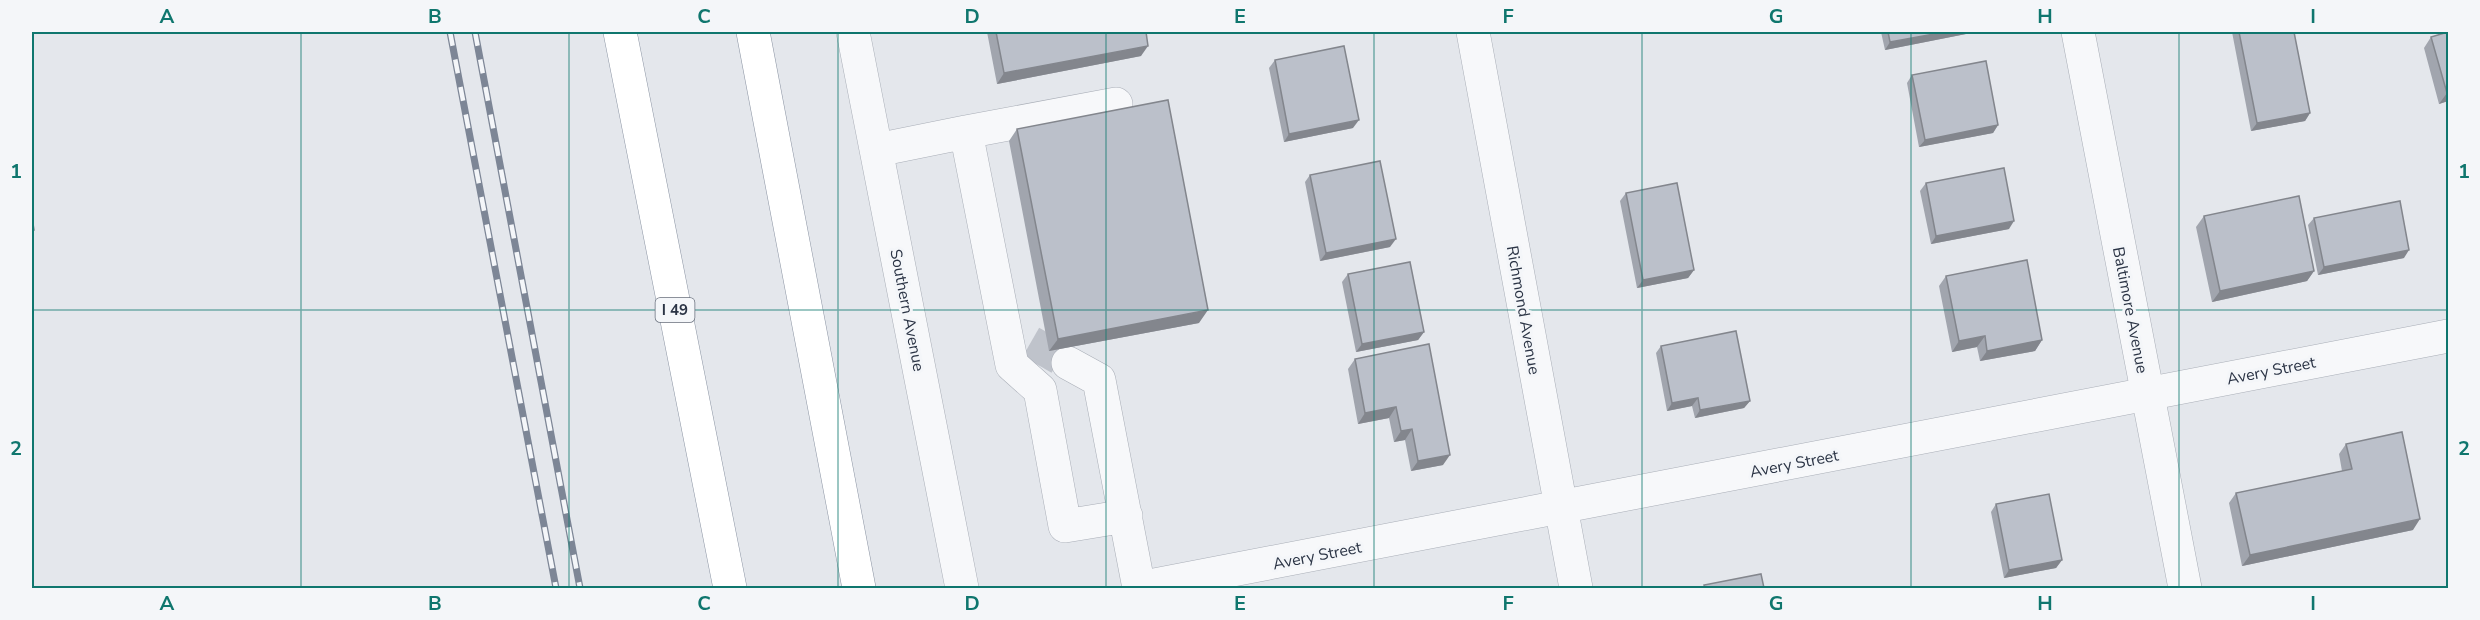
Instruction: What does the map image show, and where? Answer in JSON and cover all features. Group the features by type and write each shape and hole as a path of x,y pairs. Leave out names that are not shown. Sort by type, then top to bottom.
{"highway":[{"name":"I 49","path":"620,32 730,588"},
{"path":"753,32 859,588"}],"street":[{"name":"Southern Avenue","path":"853,32 962,588"},
{"name":"Richmond Avenue","path":"1473,32 1576,588"},
{"name":"Baltimore Avenue","path":"2078,32 2185,588"},
{"path":"877,150 1116,104"},
{"path":"966,132 1018,334 1012,365 1040,390 1065,526 1126,516"},
{"name":"Avery Street","path":"1139,588 1560,509 2448,336"},
{"path":"1068,363 1099,380"},
{"path":"1040,390 1099,380"},
{"path":"1099,380 1139,588"}],"building":[{"path":"996,32 1146,32 1148,46 1004,73"},
{"path":"1888,32 1945,32 1890,42"},
{"path":"2239,32 2294,32 2310,113 2257,123"},
{"path":"2448,32 2448,93 2447,93 2431,37"},
{"path":"1344,46 1359,120 1289,134 1275,60"},
{"path":"1986,61 1998,125 1925,140 1912,75"},
{"path":"1168,100 1208,310 1058,339 1017,129"},
{"path":"1380,161 1396,239 1326,253 1310,175"},
{"path":"2004,168 2014,221 1936,236 1926,183"},
{"path":"1677,183 1694,270 1643,280 1626,193"},
{"path":"2299,196 2314,271 2220,291 2204,216"},
{"path":"2400,201 2409,250 2324,267 2314,218"},
{"path":"2027,260 2042,340 1987,351 1985,336 1959,341 1946,276"},
{"path":"1410,262 1424,332 1362,344 1348,274"},
{"path":"1736,331 1750,401 1700,410 1698,398 1672,403 1661,346"},
{"path":"1429,344 1450,455 1418,461 1412,429 1401,431 1396,407 1365,413 1355,359"},
{"path":"2402,432 2420,519 2250,555 2236,493 2352,469 2346,444"},
{"path":"2049,494 2062,560 2009,570 1996,504"},
{"path":"1761,574 1764,588 1705,588 1704,585"}],"tunnel":[{"path":"1031,342 1068,363"}],"railway":[{"path":"450,32 556,588"},
{"path":"475,32 580,588"}]}
